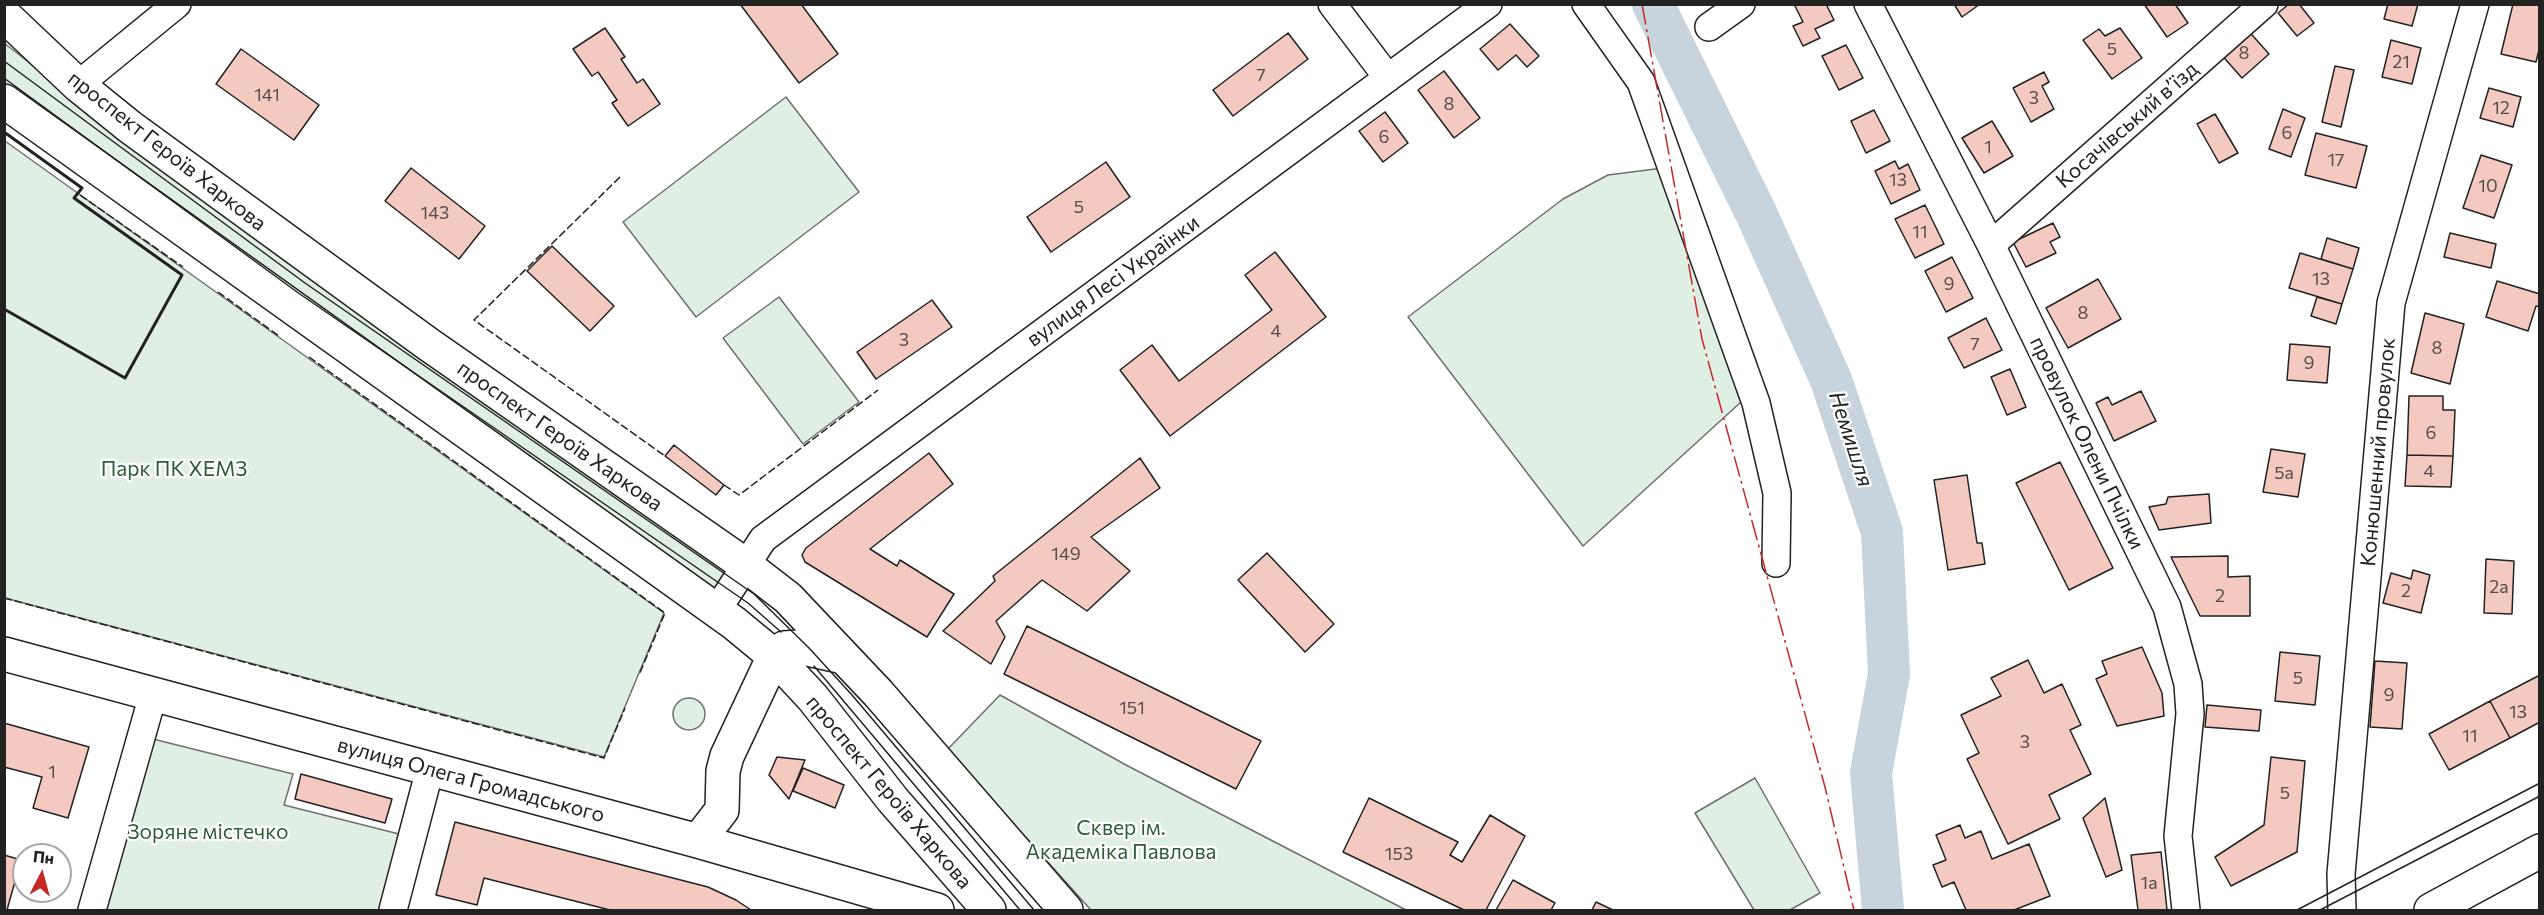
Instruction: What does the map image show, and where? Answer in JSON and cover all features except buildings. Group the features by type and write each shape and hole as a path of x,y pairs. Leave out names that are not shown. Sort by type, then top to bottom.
{"main road":[{"name":"проспект Героїв Харкова","path":"4,15 78,85 130,127 380,310 744,564 788,598 843,657 1066,910"},
{"name":"проспект Героїв Харкова","path":"4,101 717,610 774,656 813,698 934,849 989,910"},
{"path":"698,841 722,810 723,771 727,756 774,656 784,648 798,647 843,657"},
{"name":"вулиця Олега Громадського","path":"4,654 698,841 937,910"},
{"path":"2431,910 2540,851"}],"street":[{"path":"78,85 177,4"},
{"path":"1332,4 1388,78"},
{"name":"вулиця Лесі Українки","path":"717,610 744,564 763,539 1488,4"},
{"path":"1586,4 1641,82 1756,403 1777,494 1776,563"},
{"path":"1709,27 1741,4"},
{"name":"провулок Олени Пчілки","path":"1868,4 1991,245 2167,607 2188,684 2190,714 2178,836 2186,910"},
{"name":"Косачівський в’їзд","path":"1991,245 2264,4"},
{"name":"Конюшенний провулок","path":"2342,910 2341,874 2391,303 2475,4"},
{"path":"92,910 153,694"},
{"path":"393,910 430,769"}],"green space":[{"path":"4,43 208,201 730,569 716,589 430,393 5,89"},
{"path":"786,97 859,192 696,317 623,222"},
{"name":"Парк ПК ХЕМЗ","path":"5,141 664,613 604,757 5,598"},
{"path":"1671,167 1752,392 1583,546 1408,317 1563,199 1608,175"},
{"path":"779,297 859,402 803,444 723,338"},
{"name":"Сквер ім. Академіка Павлова","path":"1000,695 1126,765 1406,910 1091,910 947,750"},
{"path":"689,698 700,703 705,714 700,725 689,730 678,725 673,714 678,703"},
{"name":"Зоряне містечко","path":"153,739 293,774 284,805 403,835 384,910 104,910"},
{"path":"1755,778 1820,893 1790,910 1754,910 1695,813"}],"waterway":[{"name":"Немишля","path":"1653,4 1756,213 1831,380 1882,532 1889,674 1871,773 1883,910"}],"tram line":[{"path":"4,61 305,283 754,594 809,648 852,695 1034,910"},
{"path":"4,78 297,292 748,603 781,632"},
{"path":"814,666 1020,910"},
{"path":"2297,910 2540,783"},
{"path":"2320,910 2540,796"}],"fence":[{"path":"620,177 474,320 665,456"},
{"path":"80,195 183,267"},
{"path":"218,292 279,336"},
{"path":"309,357 665,613 639,675"},
{"path":"724,485 739,495 878,390"},
{"path":"4,598 604,758 625,708"}],"wall":[{"path":"4,132 82,188 74,198 182,275 125,378 4,309"}],"power":[{"path":"1642,4 1702,339 1825,787 1854,910"}]}
